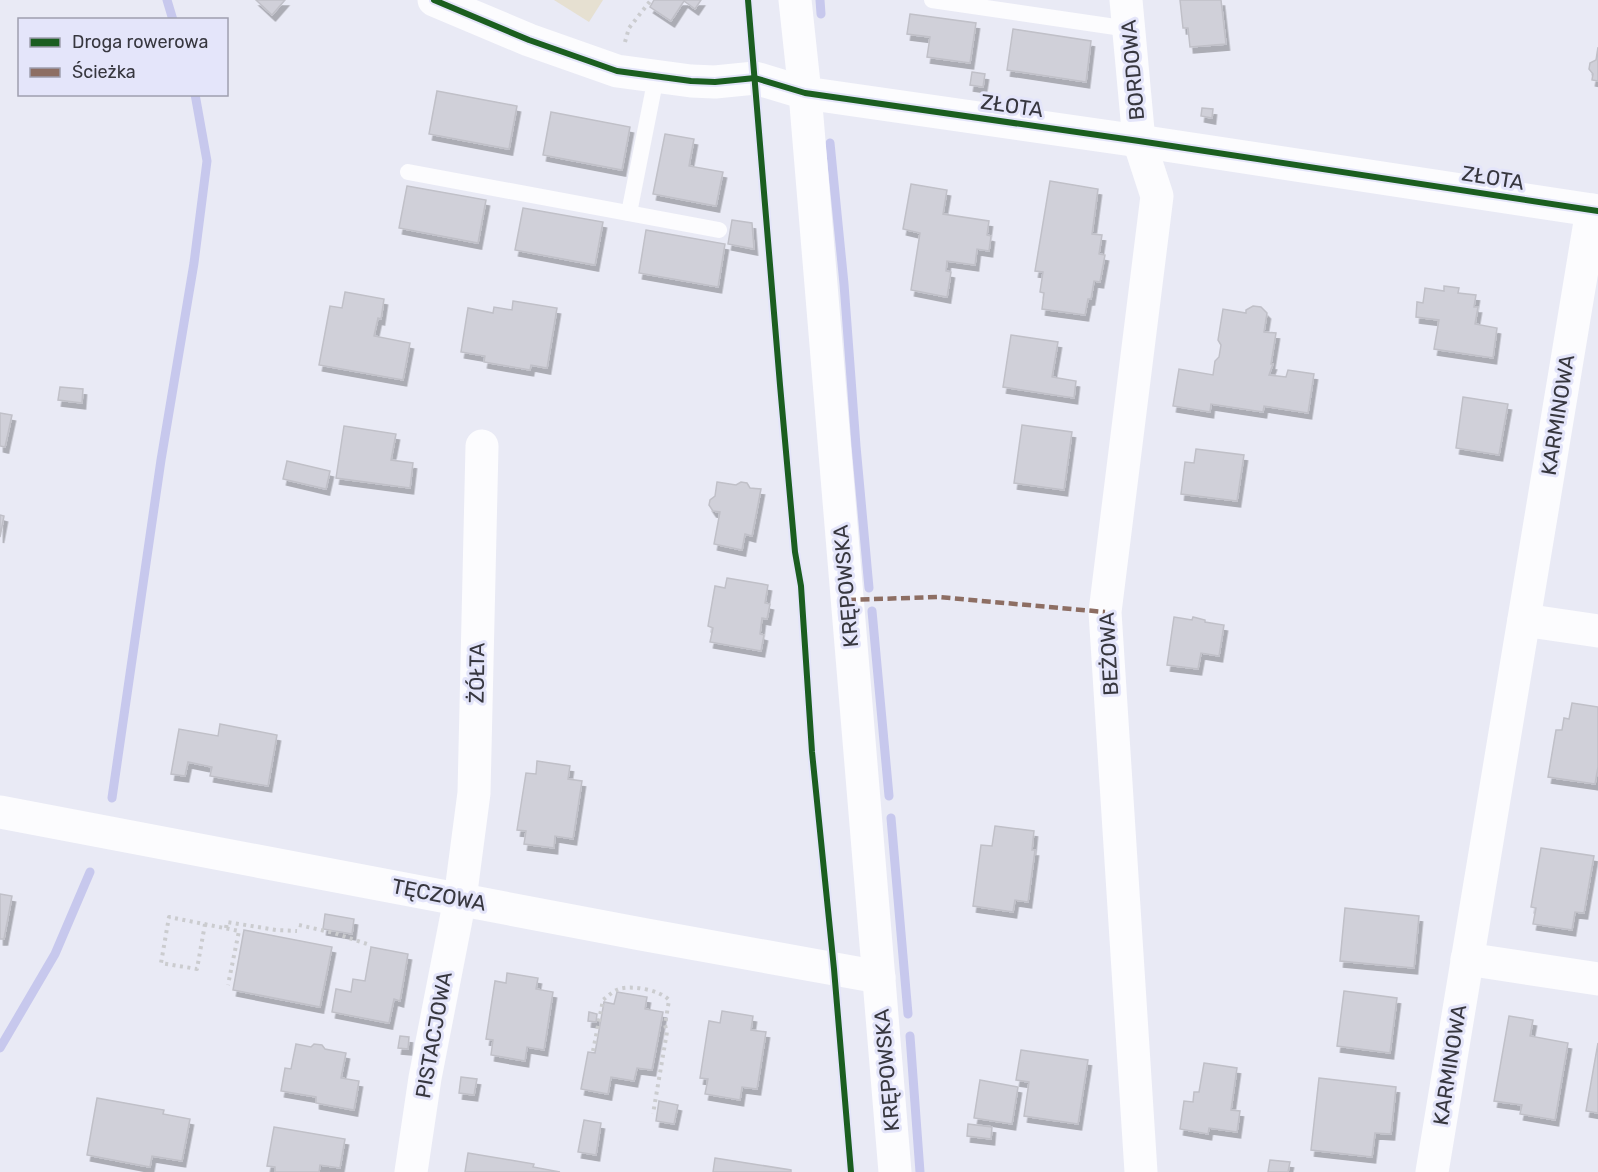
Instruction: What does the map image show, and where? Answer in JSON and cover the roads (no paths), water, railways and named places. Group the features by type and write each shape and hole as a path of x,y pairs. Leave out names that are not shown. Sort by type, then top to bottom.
{"street":[{"name":"ZŁOTA","path":"434,0 529,40 617,71 716,82 755,78 805,93 1595,210"},
{"name":"KRĘPOWSKA","path":"795,0 805,93 895,1172"},
{"name":"BORDOWA","path":"1127,14 1139,141"},
{"name":"BEŻOWA","path":"1139,141 1157,196 1106,612 1142,1172"},
{"name":"KARMINOWA","path":"1432,1172 1595,210"},
{"name":"ŻÓŁTA","path":"460,899 474,793 482,446"},
{"path":"1524,620 1598,631"},
{"name":"TĘCZOWA","path":"0,812 879,977"},
{"name":"PISTACJOWA","path":"411,1172 425,1078 460,899"},
{"path":"1467,959 1598,979"}],"lane":[{"path":"932,0 1127,14"},
{"path":"629,213 656,76"},
{"path":"408,172 719,230"}],"waterway":[{"path":"167,0 172,18"},
{"path":"820,0 821,14"},
{"path":"112,798 161,460 194,263 207,161 195,96"},
{"path":"830,143 869,588"},
{"path":"872,611 889,796"},
{"path":"891,818 908,1014"},
{"path":"0,1048 55,954 90,872"},
{"path":"910,1036 920,1172"}]}
